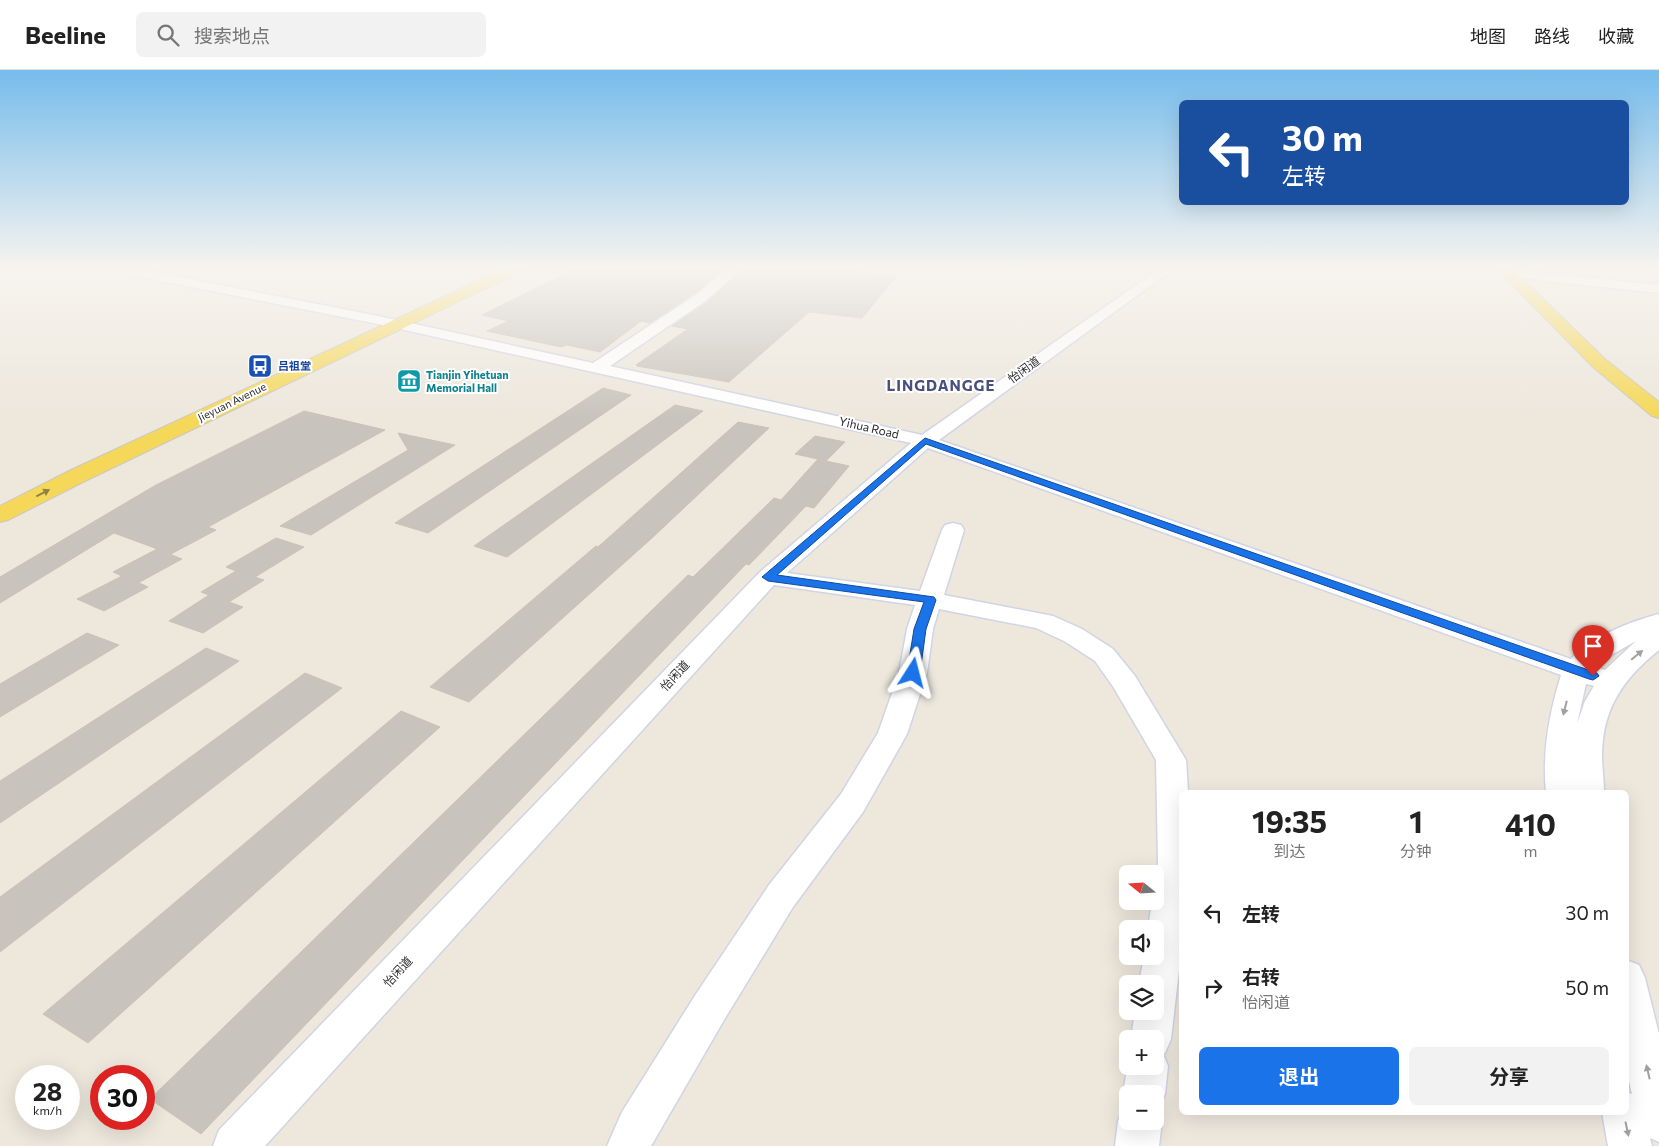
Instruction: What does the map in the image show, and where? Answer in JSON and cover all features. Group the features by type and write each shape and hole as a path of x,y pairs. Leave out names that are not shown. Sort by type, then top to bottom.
{"main road":[{"name":"Jieyuan Avenue","path":"0,515 396,317"},
{"name":"Jieyuan Avenue","path":"79,456 398,317"},
{"path":"1553,317 1600,364 1659,412"}],"street":[{"name":"Yihua Road","path":"363,317 598,367 925,441 1610,682"},
{"path":"598,367 672,317"},
{"name":"怡闲道","path":"235,1146 768,577 925,441 1099,317"},
{"path":"629,1146 642,1118 771,911 852,803 892,734 913,673 920,629 953,530"},
{"path":"768,577 930,600 1044,622 1073,635 1104,655 1125,683 1170,760 1175,862 1160,975"},
{"path":"1561,790 1559,765 1563,712 1576,670 1596,653 1634,631 1659,622"},
{"path":"1589,790 1587,745 1594,708 1610,682 1623,666 1659,638"},
{"path":"1629,991 1659,1120"},
{"path":"1624,1115 1630,1146"},
{"path":"1137,1146 1139,1130"}],"building":[{"path":"492,317 659,317 650,323 641,321 600,352 567,345 561,347 487,331 509,321"},
{"path":"685,317 803,317 729,382 637,366 688,329 672,326"},
{"path":"603,388 631,395 428,533 395,523"},
{"path":"675,405 703,411 507,557 474,546"},
{"path":"304,411 385,430 208,527 216,530 171,554 114,533 0,603 0,577 156,485"},
{"path":"738,422 769,428 652,538 469,702 430,687 596,546 598,547"},
{"path":"398,433 455,445 311,535 280,526 408,450"},
{"path":"815,436 845,442 826,461 849,466 814,508 806,506 749,565 746,564 201,1134 155,1102 155,1094 688,575 693,577 774,498 781,500 818,459 795,454"},
{"path":"276,538 304,547 255,577 264,580 229,602 243,607 203,633 169,621 209,595 201,592 236,571 226,567"},
{"path":"157,549 182,559 139,583 148,587 104,611 77,599 122,576 113,572"},
{"path":"87,633 119,645 0,717 0,684"},
{"path":"206,648 239,661 0,823 0,781"},
{"path":"305,673 342,688 0,952 0,897"},
{"path":"401,711 440,727 88,1043 43,1014"}],"place":[{"name":"吕祖堂","path":"260,366"},
{"name":"Tianjin Yihetuan Memorial Hall","path":"409,381"}],"district":[{"name":"LINGDANGGE","path":"941,386"}],"route":[{"path":"913,673 920,629 930,600 768,577 925,441 1593,676"}]}
